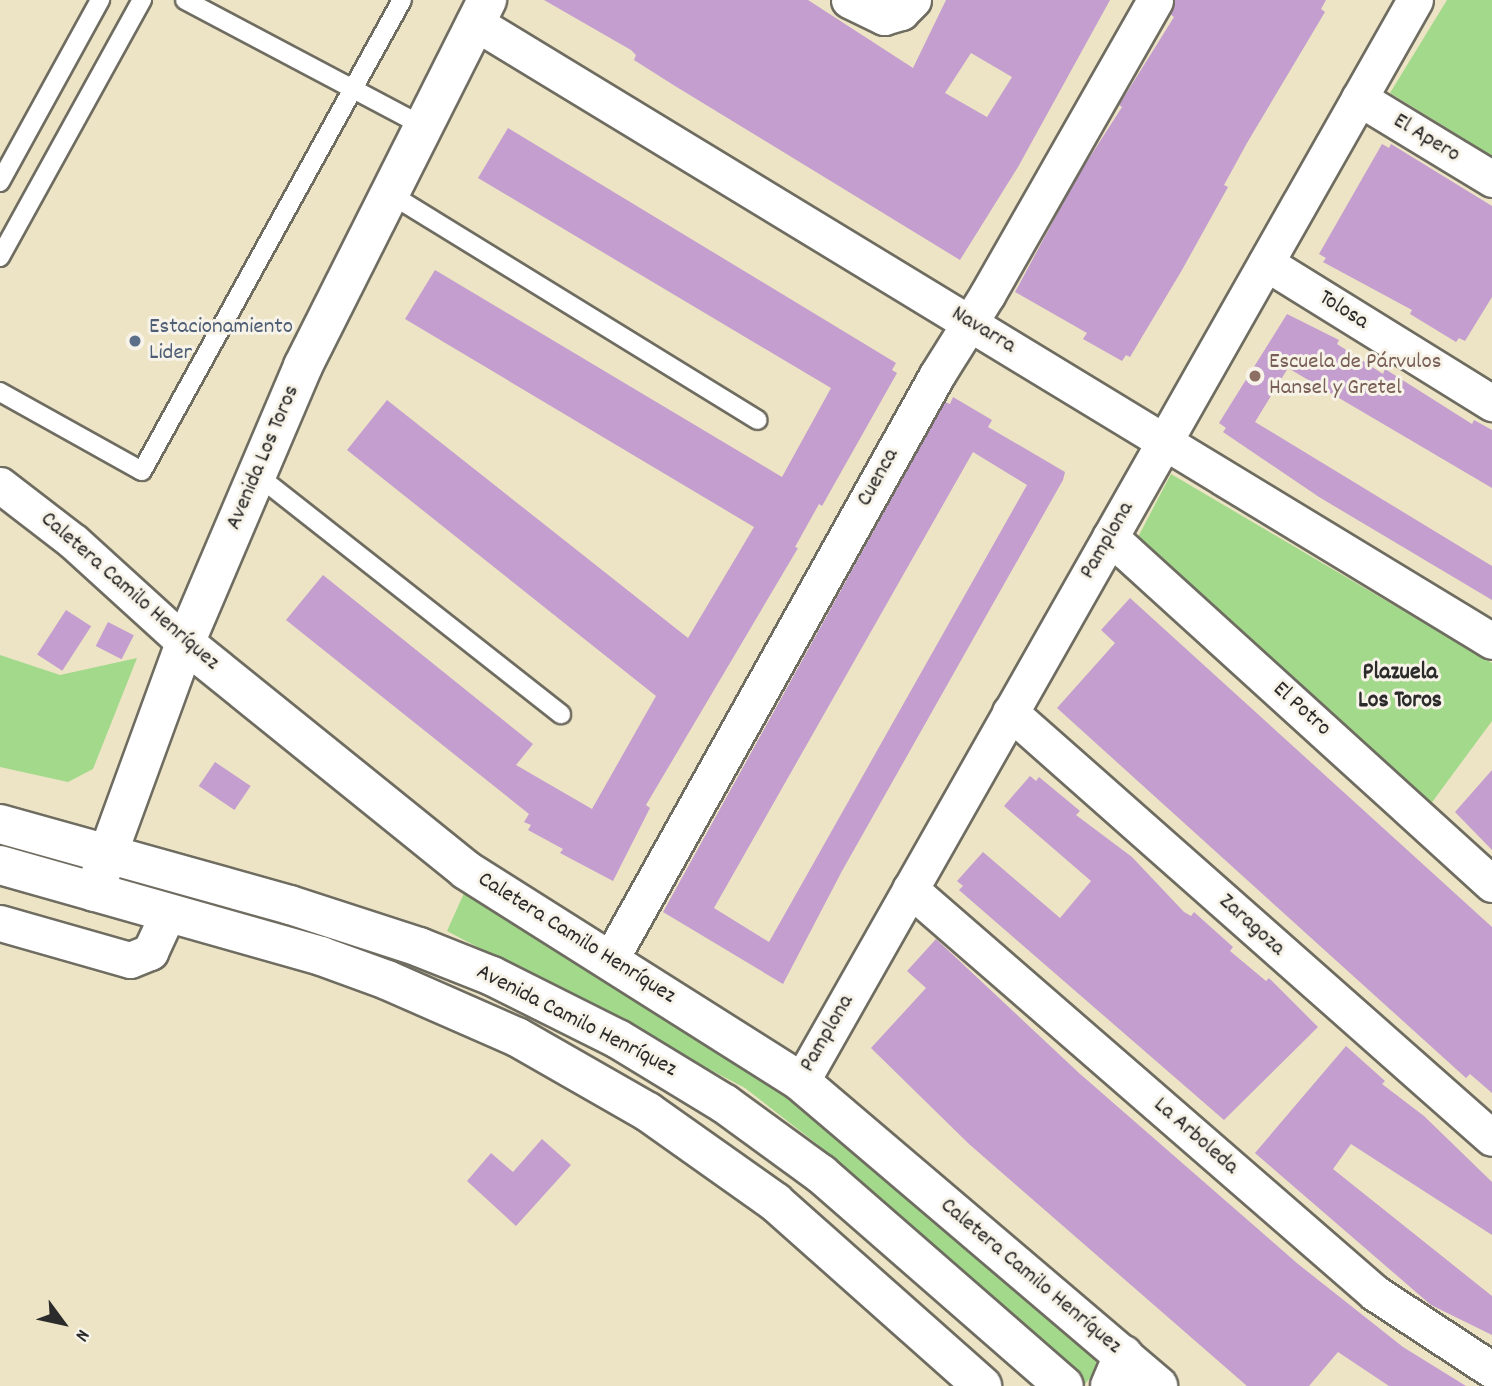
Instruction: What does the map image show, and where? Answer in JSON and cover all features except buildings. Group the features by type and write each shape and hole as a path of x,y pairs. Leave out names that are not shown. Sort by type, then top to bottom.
{"main road":[{"name":"Avenida Los Toros","path":"94,892 185,643 303,366 387,192 480,11"},
{"name":"Caletera Camilo Henríquez","path":"185,643 466,870 801,1082 1116,1371 1158,1386"},
{"name":"Avenida Camilo Henríquez","path":"0,824 290,905 419,947 492,976 618,1039 726,1104 821,1174 1064,1386"},
{"name":"Avenida Camilo Henríquez","path":"0,865 387,980 507,1032 584,1073 669,1126 775,1202 982,1386"}],"street":[{"path":"849,0 884,17 901,12 913,0"},
{"name":"Cuenca","path":"610,960 1155,0"},
{"name":"Pamplona","path":"801,1082 1415,0"},
{"name":"Navarra","path":"480,11 970,323 1492,641"},
{"name":"El Apero","path":"1359,98 1492,179"},
{"name":"Tolosa","path":"1266,262 1492,403"},
{"name":"Caletera Camilo Henríquez","path":"0,485 74,542 185,643"},
{"name":"El Potro","path":"1110,537 1492,884"},
{"name":"Zaragoza","path":"1010,712 1492,1138"},
{"name":"La Arboleda","path":"910,889 1375,1293 1492,1370"},
{"path":"0,923 130,960 150,952 168,913"}],"lane":[{"path":"0,182 100,0"},
{"path":"0,257 142,0"},
{"path":"185,0 421,125"},
{"path":"0,392 142,471 402,0"},
{"path":"387,192 758,420"},
{"path":"257,475 561,714"}],"green space":[{"path":"1447,0 1492,0 1492,156 1390,93"},
{"name":"Plazuela Los Toros","path":"1171,474 1492,663 1492,721 1430,805 1137,539"},
{"path":"0,655 60,675 137,658 93,769 68,782 0,767"},
{"path":"465,891 748,1055 1109,1357 1084,1385 817,1144 745,1088 447,931"}],"place":[{"name":"Estacionamiento Lider","path":"135,341"},
{"name":"Escuela de Párvulos Hansel y Gretel","path":"1255,376"}],"district":[{"name":"Plazuela Los Toros","path":"1400,688"}]}
